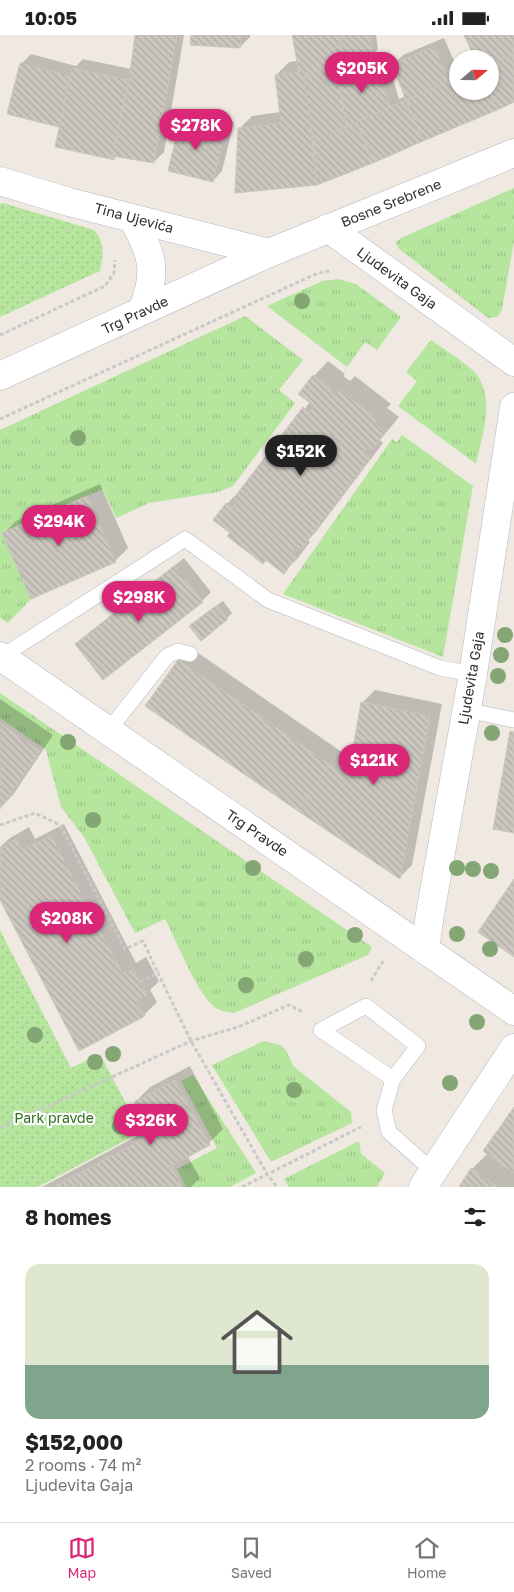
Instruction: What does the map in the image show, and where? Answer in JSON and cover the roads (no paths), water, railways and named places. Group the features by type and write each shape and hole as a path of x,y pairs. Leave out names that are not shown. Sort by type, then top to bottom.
{"street":[{"name":"Bosne Srebrene","path":"269,253 514,153"},
{"name":"Tina Ujevića","path":"0,181 132,218 269,253"},
{"path":"132,218 143,235 150,255 153,275 150,292 142,311"},
{"name":"Ljudevita Gaja","path":"328,228 514,362"},
{"name":"Trg Pravde","path":"0,376 269,253"},
{"name":"Ljudevita Gaja","path":"425,949 473,674 514,407"},
{"name":"Trg Pravde","path":"0,656 514,1011"},
{"path":"428,1179 514,1048"}],"lane":[{"path":"0,656 184,539 268,600 440,668 473,674"},
{"path":"108,731 167,655 178,651 190,654"},
{"path":"466,710 514,720"},
{"path":"393,1079 321,1030 366,1006 418,1046 393,1079 384,1111 389,1132 428,1179"}],"park label":[{"name":"Park pravde","path":"54,1118"}]}
